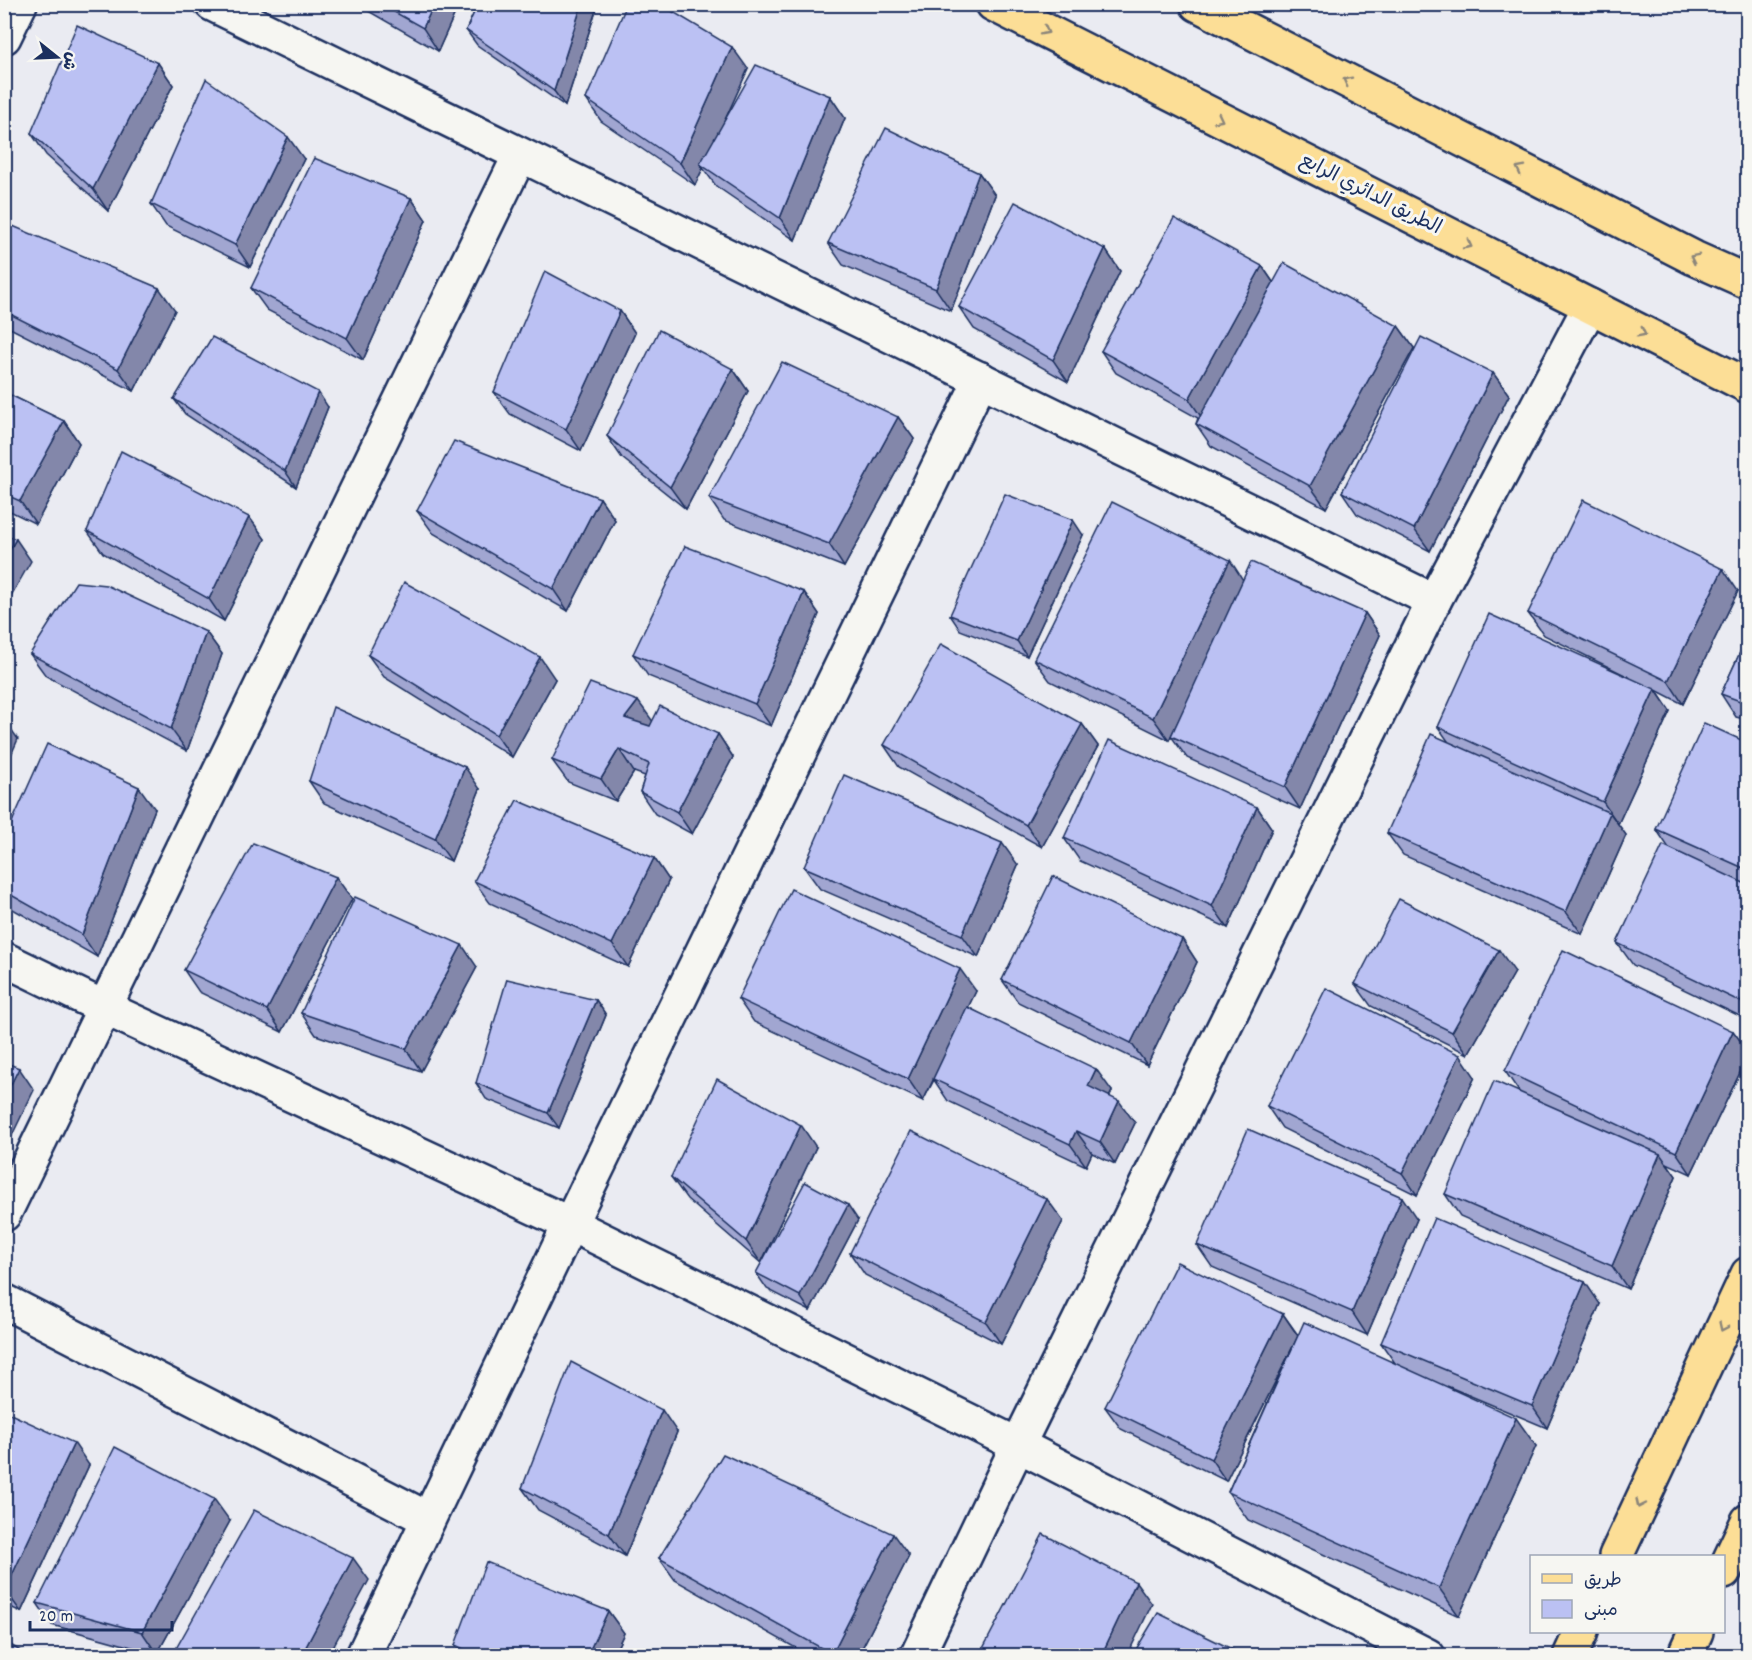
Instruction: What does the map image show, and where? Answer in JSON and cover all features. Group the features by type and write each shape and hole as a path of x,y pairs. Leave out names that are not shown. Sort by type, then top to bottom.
{"main road":[{"name":"الطريق الدائري الرابع","path":"993,4 1748,386"},
{"path":"1197,4 1694,258 1748,282"},
{"path":"1617,1555 1748,1274"},
{"path":"1725,1570 1748,1521"},
{"path":"1570,1656 1581,1633"},
{"path":"1685,1656 1696,1633"}],"street":[{"path":"4,37 20,4"},
{"path":"212,4 1434,601"},
{"path":"4,1214 520,155"},
{"path":"917,1656 1018,1445 1434,601 1590,306"},
{"path":"363,1656 570,1224 981,380"},
{"path":"4,959 570,1224 1018,1445 1428,1656"},
{"path":"4,1301 428,1519"}],"building":[{"path":"380,4 434,4 423,28"},
{"path":"478,4 582,4 554,91 466,30"},
{"path":"627,4 660,4 732,47 680,163 586,99"},
{"path":"77,25 158,63 93,189 31,133"},
{"path":"756,65 830,96 780,218 700,164"},
{"path":"206,79 288,137 235,245 151,204"},
{"path":"886,128 979,173 936,289 828,243"},
{"path":"314,158 411,198 347,338 251,288"},
{"path":"1015,202 1105,249 1053,360 959,307"},
{"path":"1174,218 1262,266 1189,399 1101,351"},
{"path":"8,224 159,288 118,369 4,311 4,231"},
{"path":"1284,263 1398,326 1310,486 1196,424"},
{"path":"545,271 620,311 566,429 494,392"},
{"path":"659,330 733,369 670,487 607,436"},
{"path":"212,337 318,392 285,471 174,399"},
{"path":"1421,337 1493,373 1414,529 1342,492"},
{"path":"782,362 898,417 829,544 709,498"},
{"path":"4,392 64,421 20,501 4,494"},
{"path":"454,441 600,498 553,589 417,511"},
{"path":"121,451 249,517 209,599 87,531"},
{"path":"1005,494 1073,520 1017,641 950,615"},
{"path":"1583,500 1723,569 1668,681 1528,613"},
{"path":"1112,502 1230,560 1153,718 1034,659"},
{"path":"4,535 16,539 4,559"},
{"path":"685,546 804,592 755,704 633,654"},
{"path":"1251,562 1365,613 1285,787 1171,736"},
{"path":"76,582 106,585 206,632 171,729 30,654"},
{"path":"404,582 540,657 496,735 368,655"},
{"path":"1489,614 1655,689 1603,802 1438,727"},
{"path":"1748,635 1748,704 1721,694"},
{"path":"941,644 1082,724 1026,825 884,745"},
{"path":"590,683 638,701 625,718 650,726 660,706 718,734 677,812 640,792 649,764 619,749 601,779 552,760"},
{"path":"333,707 465,767 435,839 309,781"},
{"path":"1704,723 1748,743 1748,870 1656,829"},
{"path":"1431,734 1610,813 1566,912 1387,833"},
{"path":"1109,740 1257,807 1212,906 1064,838"},
{"path":"47,744 139,787 82,935 4,891 4,840"},
{"path":"844,775 1002,843 962,935 804,867"},
{"path":"517,800 654,858 612,944 474,881"},
{"path":"253,843 336,877 267,1010 184,970"},
{"path":"1663,845 1748,885 1748,989 1741,1002 1617,943"},
{"path":"1053,876 1182,939 1131,1043 1002,980"},
{"path":"791,889 960,969 908,1079 738,999"},
{"path":"355,897 462,945 406,1049 301,1013"},
{"path":"1399,899 1499,950 1452,1032 1355,984"},
{"path":"1563,950 1733,1031 1676,1152 1505,1071"},
{"path":"507,979 596,1000 548,1113 476,1083"},
{"path":"1326,988 1460,1055 1402,1173 1267,1106"},
{"path":"967,1007 1096,1069 1088,1086 1119,1101 1100,1142 1076,1131 1070,1144 933,1079"},
{"path":"4,1062 19,1068 4,1098"},
{"path":"717,1079 801,1125 746,1241 671,1177"},
{"path":"1494,1081 1660,1154 1612,1266 1445,1194"},
{"path":"1248,1129 1402,1197 1352,1312 1197,1245"},
{"path":"911,1131 1047,1199 986,1322 850,1253"},
{"path":"805,1182 848,1205 800,1296 756,1273"},
{"path":"1434,1218 1585,1282 1532,1406 1381,1343"},
{"path":"1177,1262 1283,1314 1211,1459 1105,1407"},
{"path":"1304,1322 1516,1418 1439,1588 1228,1492"},
{"path":"571,1362 662,1410 609,1534 522,1488"},
{"path":"4,1411 74,1443 5,1590 4,1589"},
{"path":"115,1447 214,1499 142,1632 37,1603"},
{"path":"723,1454 893,1534 832,1654 659,1558"},
{"path":"254,1510 353,1558 301,1656 176,1656 173,1654"},
{"path":"1043,1534 1136,1582 1101,1656 979,1656"},
{"path":"486,1562 608,1611 587,1656 479,1656 455,1645"},
{"path":"1158,1613 1246,1656 1132,1656"},
{"path":"4,1641 27,1655 27,1656 4,1656"},
{"path":"685,1649 701,1656 682,1656"}]}
